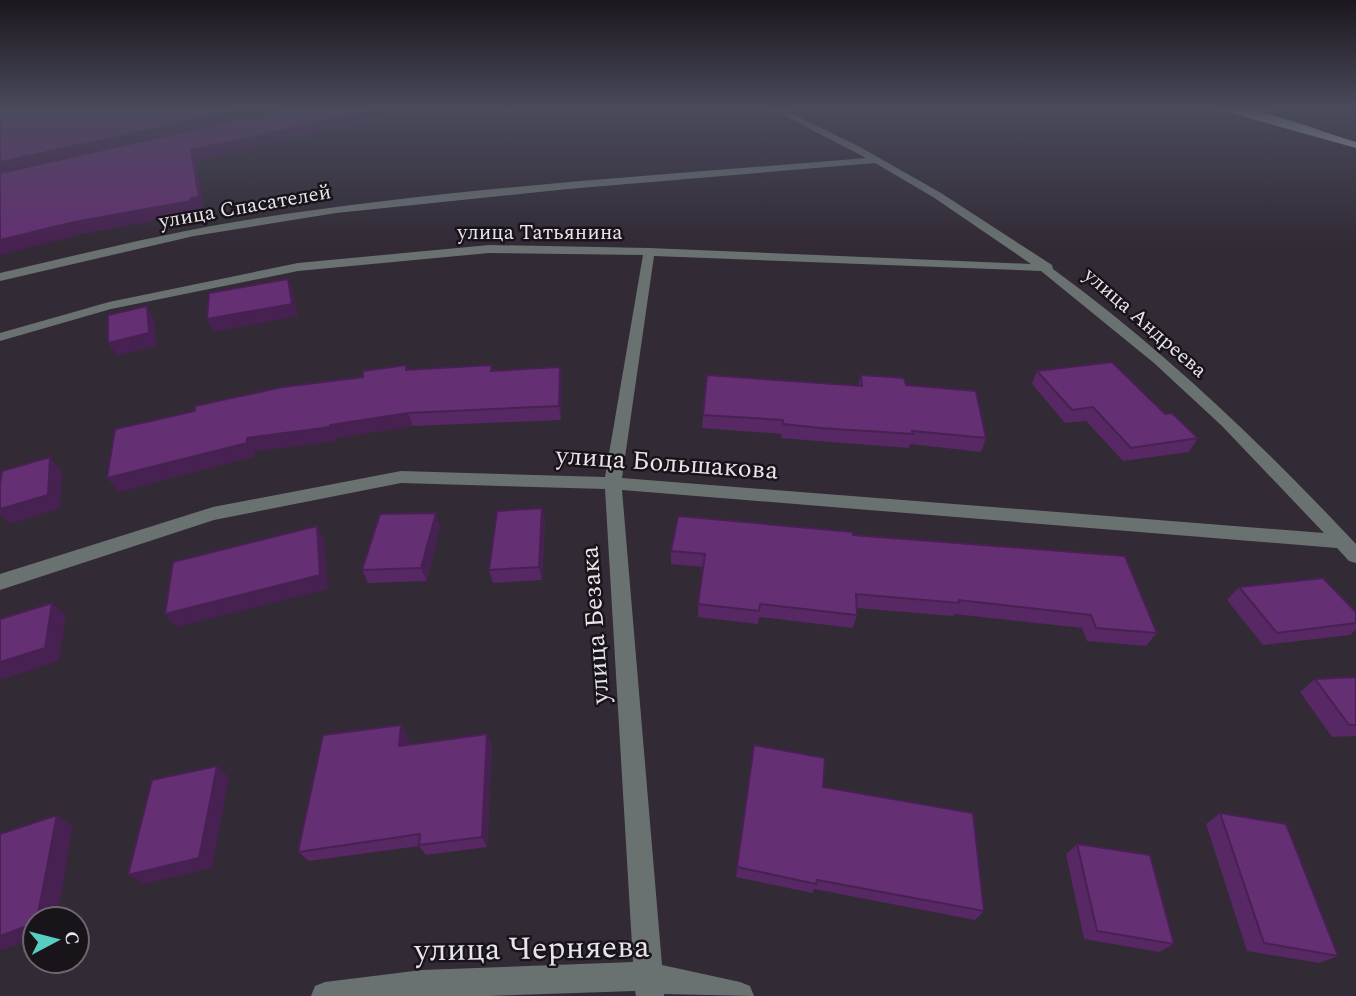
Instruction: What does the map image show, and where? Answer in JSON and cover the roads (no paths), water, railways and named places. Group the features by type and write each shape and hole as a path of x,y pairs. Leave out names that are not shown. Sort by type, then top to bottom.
{"street":[{"name":"улица Андреева","path":"866,154 959,208 1048,268 1163,364 1246,441 1356,556"},
{"name":"улица Спасателей","path":"0,277 257,222 423,199 877,160"},
{"name":"улица Татьянина","path":"0,337 109,306 298,267 489,249 649,252 1048,268"},
{"name":"улица Безака","path":"649,252 613,483 649,986"},
{"name":"улица Большакова","path":"0,582 213,514 401,477 613,483 1342,541"},
{"name":"улица Черняева","path":"325,996 422,984 649,986 740,996"}]}
